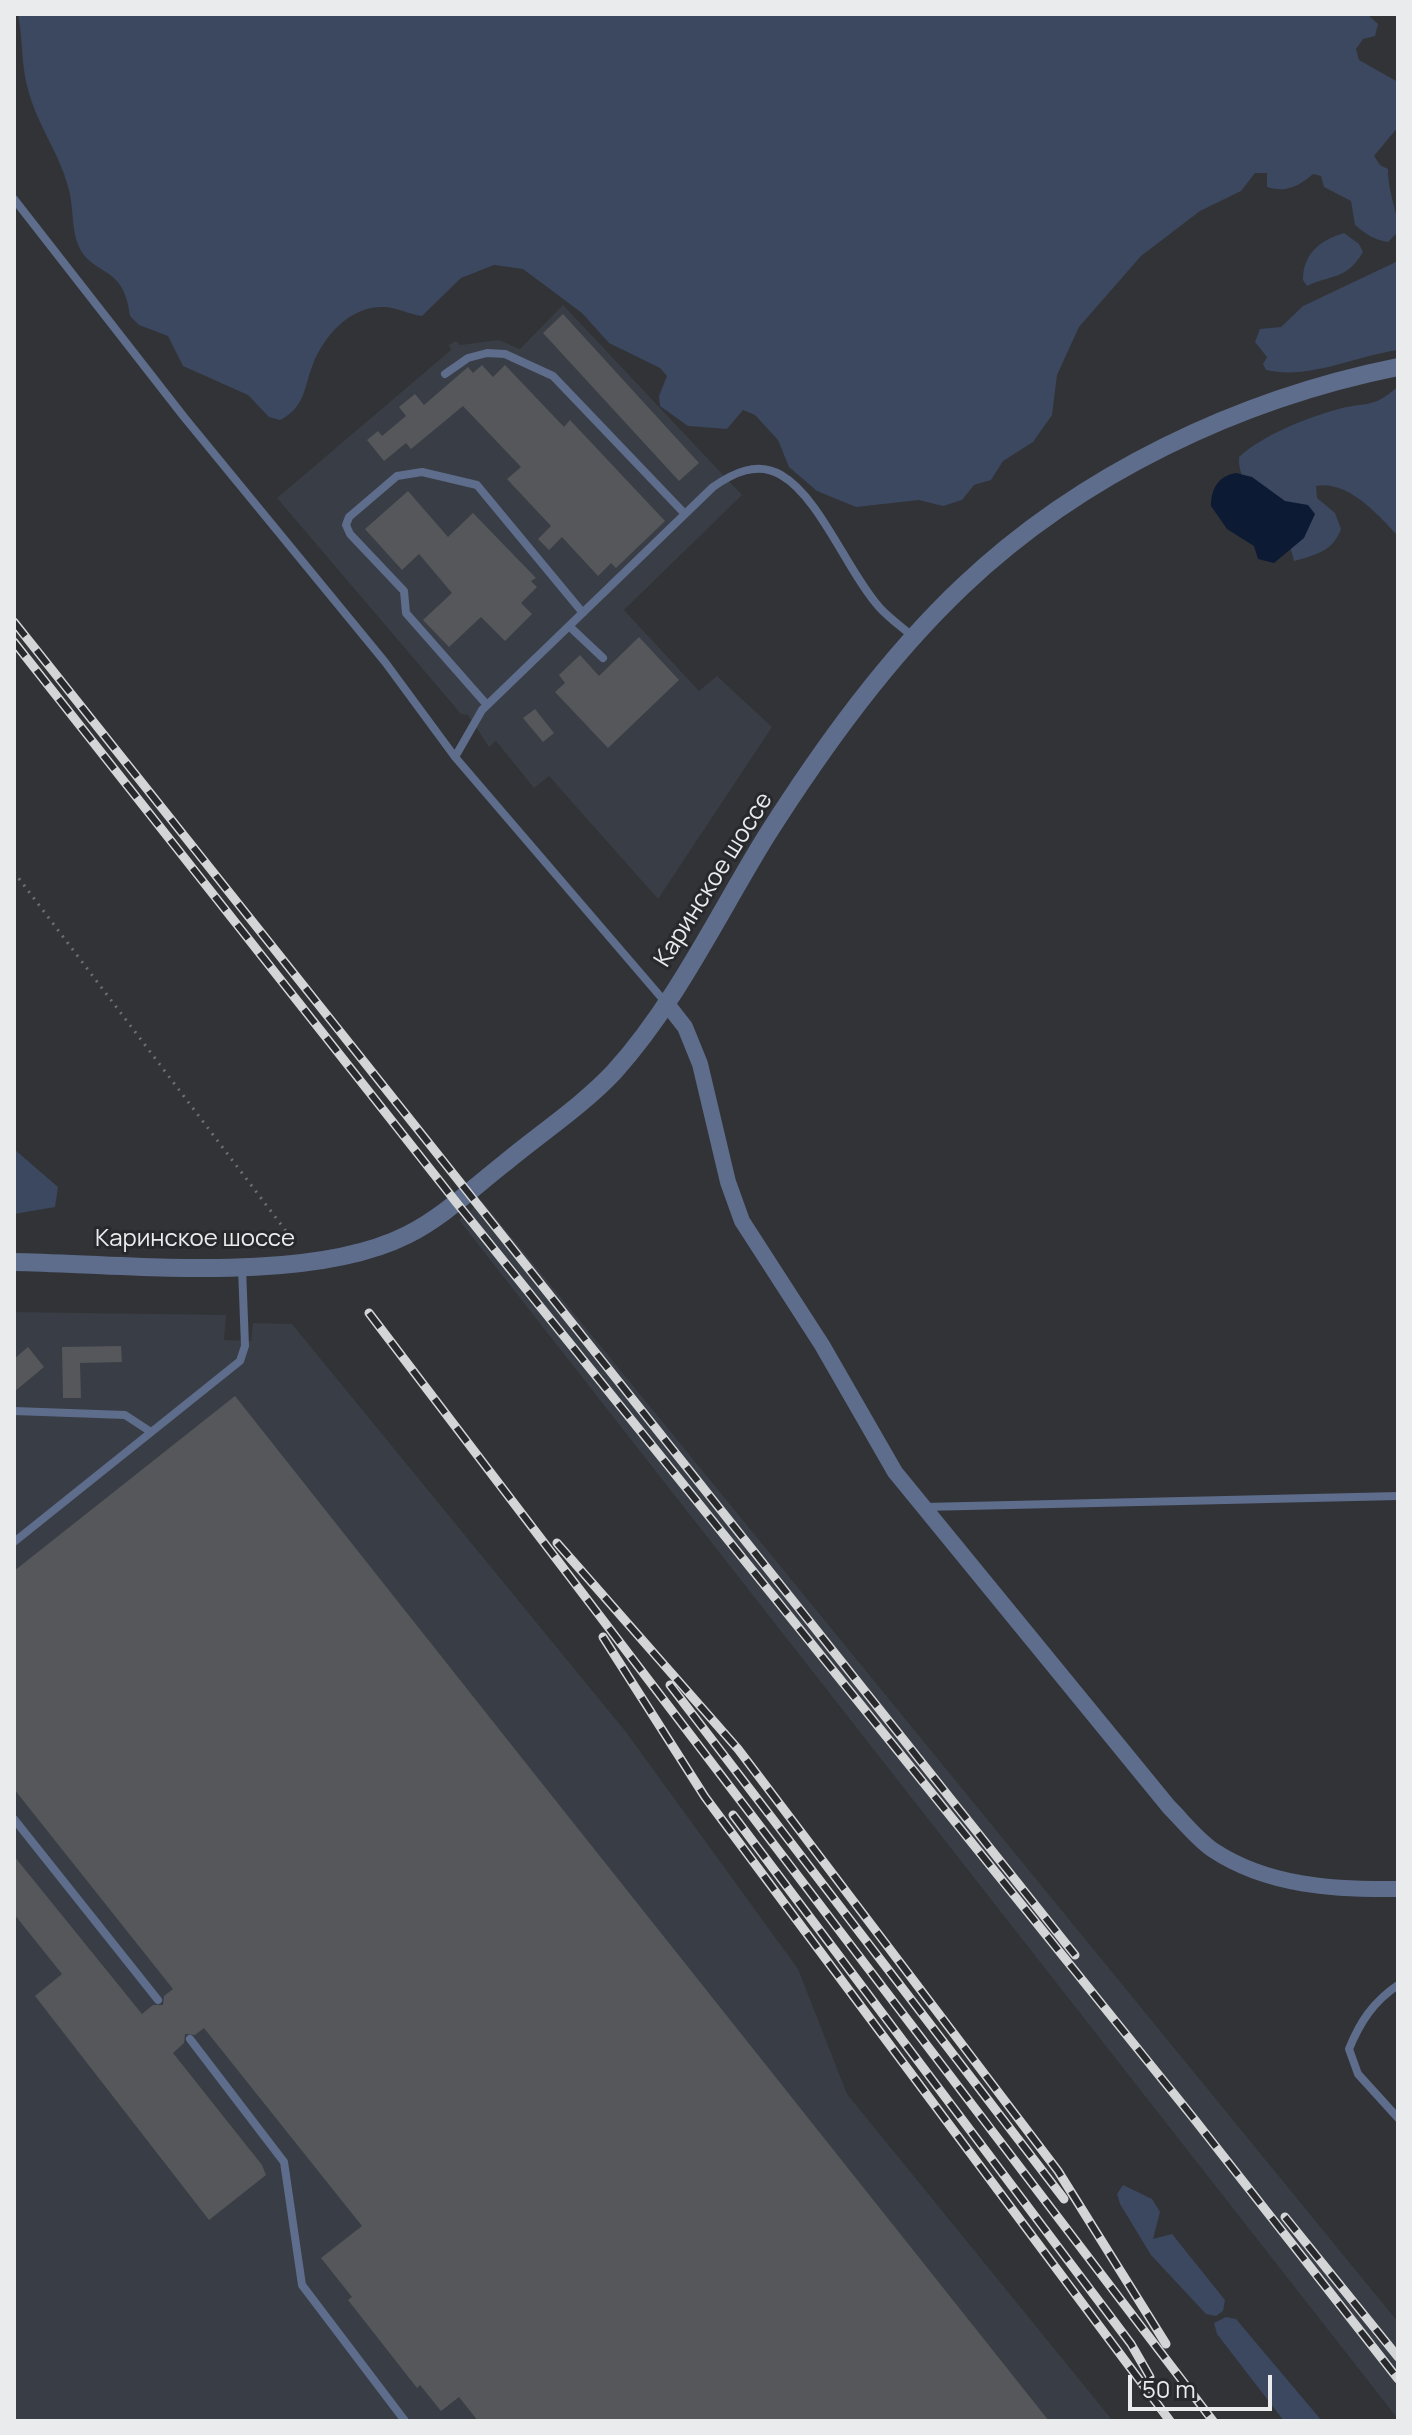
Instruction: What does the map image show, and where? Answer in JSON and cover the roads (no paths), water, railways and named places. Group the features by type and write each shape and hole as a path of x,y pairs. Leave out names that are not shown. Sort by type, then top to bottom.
{"street":[{"name":"Каринское шоссе","path":"14,1262 242,1266 346,1256 406,1236 456,1202 613,1074 667,1004 769,833 876,681 913,637 998,554 1120,471 1230,416 1326,381 1398,367"},
{"path":"667,1004 685,1027 700,1064 728,1182 742,1221 822,1345 895,1472 1169,1807 1211,1849 1251,1870 1334,1890 1398,1889"}],"lane":[{"path":"14,199 184,417 385,662 455,757 667,1004"},
{"path":"445,374 468,358 487,353 505,354 553,376 685,514"},
{"path":"455,757 487,705 685,514 734,472 758,469 780,474 801,491 879,607 913,637"},
{"path":"487,705 406,613 404,591 350,534 346,525 349,517 397,476 422,472 477,485 583,613"},
{"path":"569,626 603,658"},
{"path":"14,1542 240,1361 245,1346 242,1266"},
{"path":"14,1411 125,1415 151,1432"},
{"path":"924,1507 1398,1496"},
{"path":"14,1819 158,2000"},
{"path":"1398,1985 1379,1998 1358,2025 1349,2049 1358,2074 1398,2118"},
{"path":"190,2039 284,2162 302,2285 405,2421"}],"railway":[{"path":"14,622 1075,1955"},
{"path":"14,642 456,1202 1195,2120 1398,2379"},
{"path":"369,1313 1213,2421"},
{"path":"557,1543 738,1749 1058,2171 1166,2344"},
{"path":"603,1637 705,1797 1170,2421"},
{"path":"670,1685 1064,2199"},
{"path":"733,1815 1131,2344 1150,2377"},
{"path":"1285,2217 1398,2357"}]}
